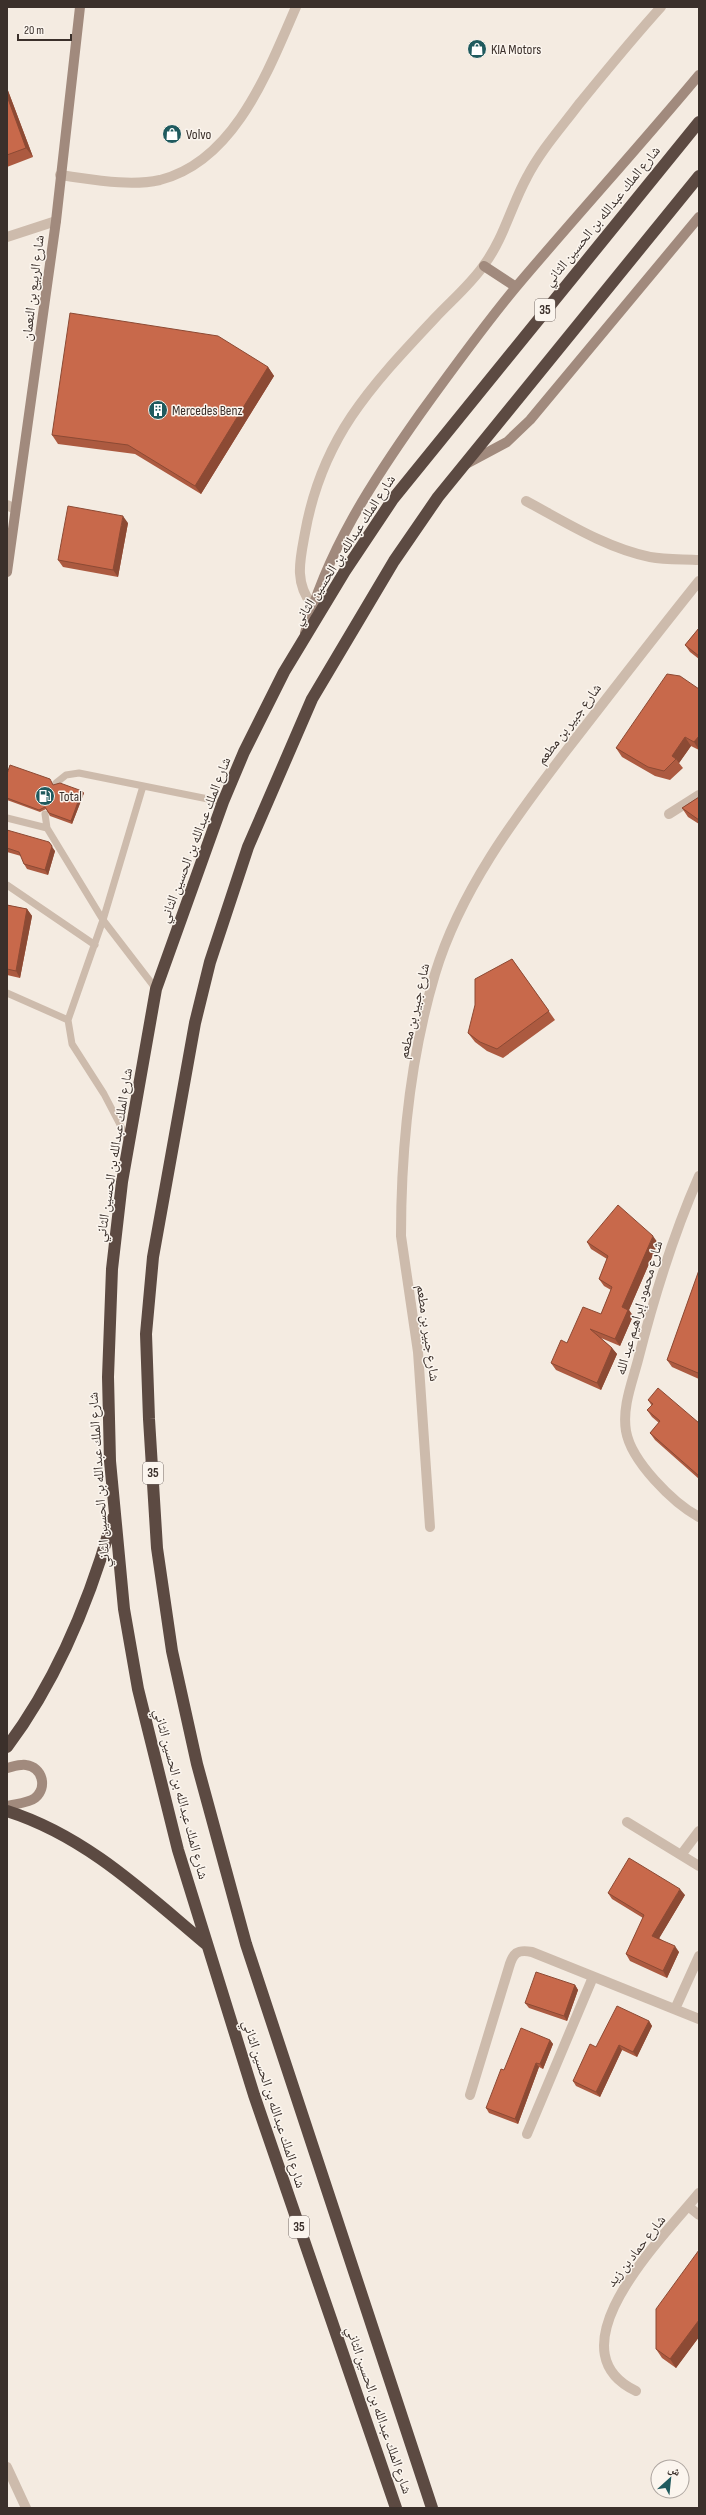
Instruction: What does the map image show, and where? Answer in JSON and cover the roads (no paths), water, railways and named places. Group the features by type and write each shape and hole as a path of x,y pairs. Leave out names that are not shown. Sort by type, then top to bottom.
{"highway":[{"name":"شارع الملك عبدالله بن الحسين الثاني","path":"396,2508 282,2178 207,1945 166,1806 138,1689 124,1609 110,1461 108,1377 110,1308 114,1253 129,1142 156,989 224,802 244,752 284,672 393,499 699,122"},
{"name":"شارع الملك عبدالله بن الحسين الثاني","path":"432,2508 246,1944 197,1764 172,1650 158,1548 146,1334 153,1257 195,1023 210,962 248,847 312,699 394,561 460,467 699,176"},
{"path":"7,1747 36,1705 74,1631 92,1587 115,1512"},
{"path":"7,1811 55,1831 96,1855 207,1945"}],"main road":[{"name":"شارع الربيع بن النعمان","path":"7,572 11,507 29,426 56,221 80,7"},
{"path":"303,640 312,605 336,548 360,502 433,397 516,288 699,75"},
{"path":"460,467 507,442 530,420 699,218"},
{"path":"484,266 516,288"},
{"path":"7,1768 25,1764 36,1769 42,1777 42,1789 34,1799 7,1806"}],"street":[{"path":"60,175 102,181 151,181 174,175 208,156 246,108 271,65 296,7"},
{"path":"312,605 302,588 299,569 308,516 321,473 340,433 365,395 484,266 501,237 526,178 544,148 626,46 661,7"},
{"path":"7,237 56,221"},
{"path":"526,501 572,526 633,552 650,557 699,560"},
{"name":"شارع جبير بن مطعم","path":"430,1527 422,1386 400,1236 407,1116 418,1049 435,974 451,932 489,857 580,733 699,581"},
{"path":"669,814 699,795"},
{"name":"شارع محمود إبراهيم عبد الله","path":"699,1176 666,1263 628,1394 625,1415 626,1432 634,1451 674,1499 699,1517"},
{"path":"627,1822 699,1866"},
{"path":"681,1855 699,1831"},
{"path":"470,2095 515,1953 518,1950 532,1952 699,2019"},
{"path":"675,2009 699,1956"},
{"path":"527,2134 593,1977"},
{"name":"شارع حماد بن زيد","path":"636,2391 617,2377 610,2366 604,2344 605,2329 609,2315 623,2288 699,2193"},
{"path":"688,2206 699,2215"},
{"path":"7,2467 26,2508"}],"lane":[{"path":"56,783 66,775 79,773 224,802"},
{"path":"129,1142 104,1094 72,1044 68,1020 103,920 143,786"},
{"path":"45,814 47,828 103,920 156,989"},
{"path":"7,818 47,828"},
{"path":"7,885 95,944"},
{"path":"7,993 68,1020"}],"place":[{"name":"KIA Motors","path":"477,49"},
{"name":"Volvo","path":"172,134"},
{"name":"Mercedes Benz","path":"158,410"},
{"name":"Total","path":"45,796"}]}
